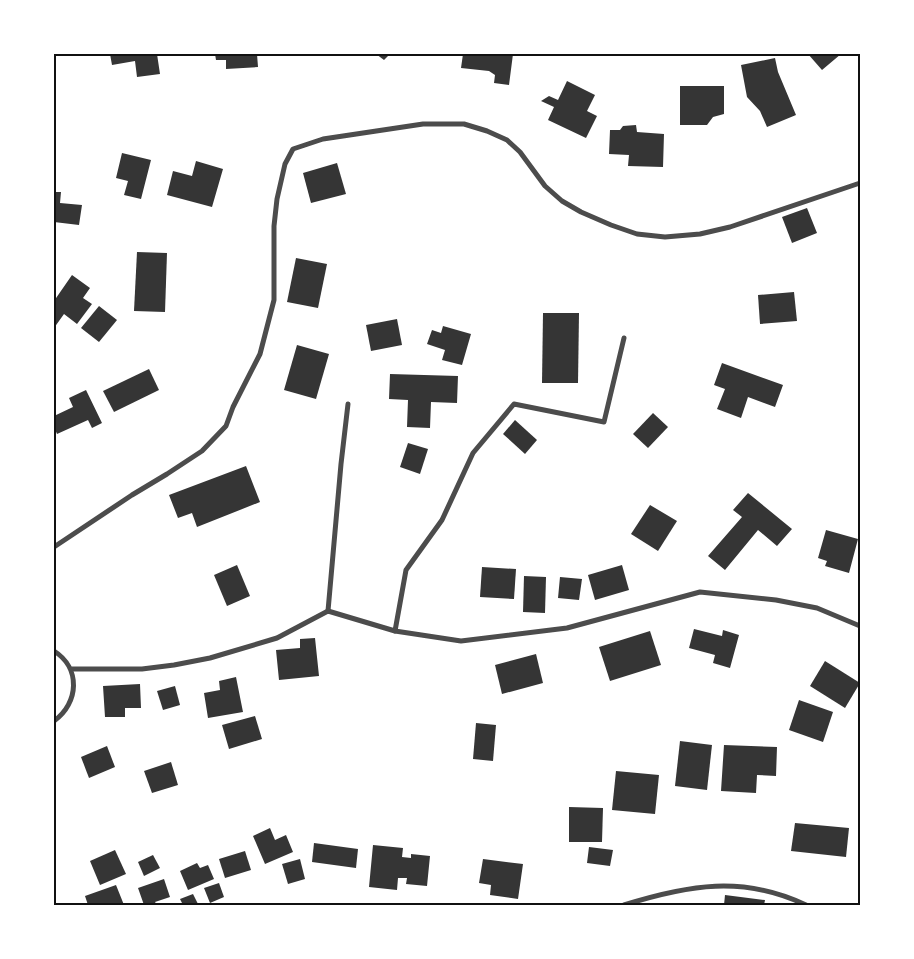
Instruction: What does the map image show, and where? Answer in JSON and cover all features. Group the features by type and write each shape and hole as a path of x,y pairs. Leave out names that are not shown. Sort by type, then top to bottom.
{"street":[{"path":"54,547 202,451 226,426 233,407 260,354 274,300 276,199 285,164 294,149 323,139 423,124 464,124 507,140 520,152 545,186 562,201 581,212 636,234 665,237 700,234 730,227 860,183"},
{"path":"395,631 406,570 442,520 473,453 514,404 604,422 624,338"},
{"path":"328,611 348,404"},
{"path":"72,669 142,669 210,658 277,638 328,611 395,631 461,641 557,629 700,592 776,600 817,608 860,626"},
{"path":"54,651 61,655 72,669 74,685 70,701 60,717 54,722"},
{"path":"624,905 687,889 720,885 750,887 793,899 806,905"}],"building":[{"path":"110,54 157,54 160,74 137,77 135,61 112,65"},
{"path":"215,54 257,54 258,67 226,69 226,60 216,60"},
{"path":"376,54 390,54 384,60"},
{"path":"463,54 513,54 509,85 494,83 495,75 489,71 461,68"},
{"path":"808,54 841,54 822,70"},
{"path":"775,58 778,72 796,115 767,127 760,111 747,97 741,65"},
{"path":"567,81 595,95 587,111 597,116 586,138 548,120 554,107 541,101 549,96 558,100"},
{"path":"680,86 724,86 724,114 713,117 707,125 680,125"},
{"path":"636,125 637,132 664,134 663,167 628,166 629,155 609,154 610,130 620,130 623,126"},
{"path":"122,153 151,160 141,199 124,195 128,181 116,178"},
{"path":"196,161 223,169 212,207 167,195 173,171 192,176"},
{"path":"337,163 346,194 311,203 303,173"},
{"path":"54,192 61,192 60,203 82,205 79,225 54,222"},
{"path":"807,208 817,233 792,243 782,217"},
{"path":"137,252 167,253 165,312 134,311"},
{"path":"296,258 327,264 318,308 287,302"},
{"path":"72,275 90,288 83,298 92,304 77,324 64,314 54,328 54,301"},
{"path":"794,292 797,321 760,324 758,295"},
{"path":"99,306 117,320 99,342 81,328"},
{"path":"543,313 579,313 578,383 542,383"},
{"path":"397,319 402,345 371,351 366,325"},
{"path":"443,326 471,334 462,365 442,360 445,350 427,344 432,330 441,333"},
{"path":"297,345 329,354 316,399 284,390"},
{"path":"722,363 783,385 775,407 748,397 741,418 717,409 725,389 714,385"},
{"path":"149,369 159,390 114,412 103,391"},
{"path":"390,374 458,376 457,403 431,402 430,428 407,427 408,400 389,399"},
{"path":"86,390 102,423 92,428 88,420 57,434 54,427 54,416 73,407 69,398"},
{"path":"653,413 668,427 648,448 633,434"},
{"path":"515,420 537,440 525,454 503,434"},
{"path":"408,443 428,449 420,474 400,467"},
{"path":"246,466 260,502 197,527 192,513 178,518 169,495"},
{"path":"748,493 792,529 777,546 758,530 725,570 708,556 742,517 733,510"},
{"path":"650,505 677,521 658,551 631,534"},
{"path":"826,530 858,539 849,573 825,566 827,561 818,558"},
{"path":"237,565 250,596 227,606 214,575"},
{"path":"622,565 629,590 595,600 588,575"},
{"path":"482,567 516,569 514,599 480,597"},
{"path":"524,576 546,577 545,613 523,612"},
{"path":"560,577 582,579 579,600 558,598"},
{"path":"694,629 722,636 723,630 739,635 730,668 713,663 715,655 689,648"},
{"path":"650,631 661,665 610,681 599,647"},
{"path":"315,638 319,676 279,680 276,650 300,648 300,639"},
{"path":"536,654 543,683 502,694 495,665"},
{"path":"825,661 860,683 845,708 810,686"},
{"path":"236,677 243,712 208,718 204,693 220,690 219,681"},
{"path":"140,684 141,708 125,708 125,717 105,717 103,686"},
{"path":"175,686 180,705 163,710 157,691"},
{"path":"799,700 833,712 823,742 789,730"},
{"path":"255,716 262,739 229,749 222,725"},
{"path":"476,723 496,725 493,761 473,759"},
{"path":"680,741 712,745 707,790 675,786"},
{"path":"724,745 777,747 776,776 757,775 756,793 721,791"},
{"path":"107,746 115,767 89,778 81,757"},
{"path":"171,762 178,785 152,793 144,771"},
{"path":"616,771 659,775 655,814 612,810"},
{"path":"569,807 603,808 602,842 569,842"},
{"path":"795,823 849,828 846,857 791,851"},
{"path":"270,828 275,840 286,835 293,852 265,864 253,836"},
{"path":"314,843 358,849 356,868 312,862"},
{"path":"373,845 403,848 402,857 411,858 411,854 430,856 427,886 406,884 407,878 398,878 397,890 369,887"},
{"path":"589,847 613,850 610,866 587,863"},
{"path":"115,850 126,874 100,885 90,861"},
{"path":"245,851 251,870 225,878 219,859"},
{"path":"153,855 160,868 144,876 138,862"},
{"path":"300,859 305,879 288,884 282,864"},
{"path":"483,859 523,864 518,899 490,895 491,885 479,883"},
{"path":"197,863 200,868 208,865 214,879 188,890 180,871"},
{"path":"164,879 170,897 155,902 157,905 144,905 138,888"},
{"path":"219,883 224,897 210,903 204,888"},
{"path":"116,885 124,905 88,905 85,896"},
{"path":"193,894 198,904 183,905 180,899"},
{"path":"725,895 765,900 764,905 724,905"}]}
